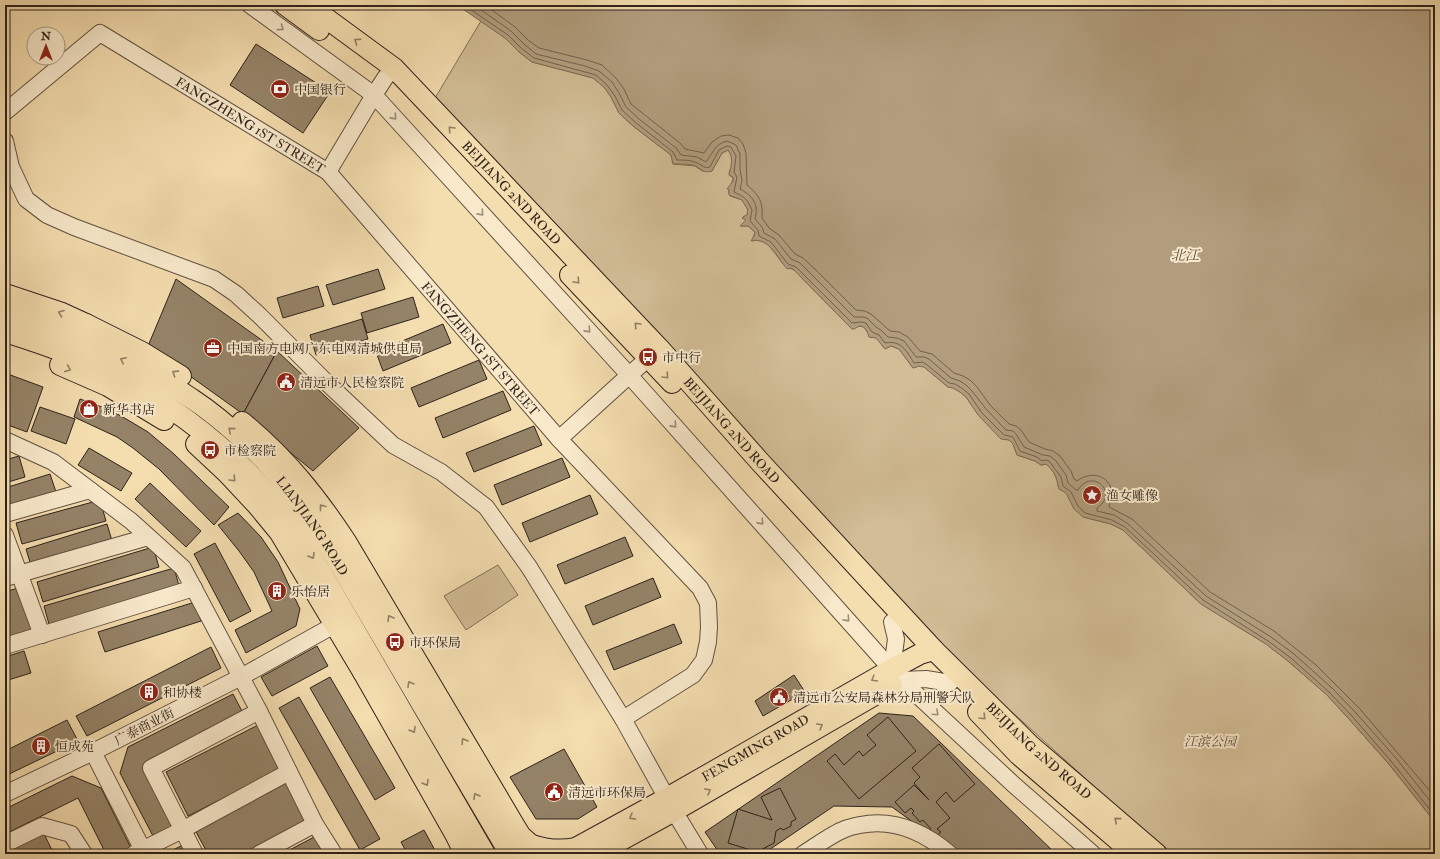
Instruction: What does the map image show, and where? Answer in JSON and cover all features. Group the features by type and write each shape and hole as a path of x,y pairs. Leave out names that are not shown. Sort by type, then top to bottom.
{"main road":[{"name":"BEIJIANG 2ND ROAD","path":"285,5 390,73"},
{"name":"BEIJIANG 2ND ROAD","path":"308,5 390,73 654,353 772,474 950,683 1019,755 1129,848 1157,854"},
{"name":"LIANJIANG ROAD","path":"5,294 62,313 142,352 213,398 277,453 303,481 325,510 347,544 516,828 521,836 530,844"},
{"name":"LIANJIANG ROAD","path":"5,313 48,327 98,348 150,373 193,399 233,431 264,461 297,500 319,532 510,854"},
{"path":"86,324 98,348"},
{"name":"LIANJIANG ROAD","path":"5,332 48,346 91,364 142,389 181,416 215,443 268,494 310,553 363,672 465,854"},
{"name":"LIANJIANG ROAD","path":"5,346 52,362 108,386 145,408 200,446 257,505 280,534 341,621 358,636 485,854"},
{"name":"BEIJIANG 2ND ROAD","path":"654,353 892,622 928,656 1030,745 1129,848"},
{"path":"358,636 363,672"},
{"name":"FENGMING ROAD","path":"596,854 670,804 928,656"},
{"name":"FENGMING ROAD","path":"571,851 670,804"},
{"path":"491,823 518,839 530,844 545,849 571,851"}],"street":[{"path":"250,5 374,95 629,375 896,674 1013,784 1093,854"},
{"name":"FANGZHENG 1ST STREET","path":"5,112 100,33 328,172 559,439 700,588 708,603 709,628 704,660 693,675 623,719"},
{"path":"328,172 374,95 390,73"},
{"path":"5,141 11,167 26,199 47,215 74,227 214,279 236,294 259,315 325,381 393,445 441,472 486,507 530,567 623,719 670,804 700,854"},
{"path":"559,439 654,353"},
{"path":"5,440 54,462 131,521 183,568 259,711 315,824 334,854"},
{"path":"5,514 90,490"},
{"path":"5,535 13,576 42,634"},
{"path":"13,576 148,537"},
{"path":"5,646 194,588"},
{"name":"广泰商业街","path":"5,794 93,752 241,677 365,608"},
{"path":"892,622 896,639 896,674"},
{"path":"896,674 950,683"},
{"path":"195,854 151,768 259,711"},
{"path":"93,752 141,853 289,772"},
{"path":"803,854 845,829 869,823 888,823 910,828 928,837 950,854"},
{"path":"259,854 315,824"},
{"path":"5,844 42,826 71,834 84,854"}],"green space":[{"name":"江滨公园","path":"481,21 505,38 532,62 593,78 604,87 619,113 633,126 671,155 673,164 695,166 702,171 712,171 722,153 728,150 732,161 729,173 730,176 733,177 729,193 730,196 742,200 748,210 748,214 743,217 746,220 741,226 748,226 755,232 752,241 763,242 771,248 786,267 794,270 852,329 859,326 864,327 871,338 874,336 880,341 883,347 887,348 891,346 899,349 913,368 919,366 924,367 948,387 960,392 966,397 979,416 1001,438 1009,440 1013,444 1017,455 1035,461 1041,465 1046,464 1049,466 1056,477 1058,487 1066,492 1083,517 1111,524 1123,530 1201,604 1266,644 1327,695 1388,763 1435,822 1435,854 1171,854 1140,828 916,625 435,98"},
{"path":"498,565 518,595 466,630 444,596"}],"water":[{"name":"北江","path":"457,5 1435,5 1435,822 1388,763 1349,719 1327,695 1288,661 1266,644 1201,604 1123,530 1111,524 1083,517 1074,509 1066,493 1059,489 1052,470 1046,464 1041,465 1035,461 1017,455 1013,444 1009,440 1001,439 979,416 966,397 960,392 948,387 924,367 919,366 913,368 899,349 891,346 885,349 876,338 869,337 866,329 863,327 859,326 852,329 794,270 791,268 787,269 772,249 763,242 757,240 751,241 755,232 748,226 740,226 746,220 742,218 748,214 748,210 742,200 729,195 729,189 727,189 733,181 733,177 729,175 731,159 728,150 722,153 712,171 709,172 706,172 693,165 673,164 671,155 633,126 619,113 604,87 593,78 532,62 505,38"}],"building":[{"name":"中国银行","path":"256,44 330,92 303,133 230,85"},
{"path":"378,269 385,289 333,305 326,285"},
{"name":"中国南方电网广东电网清城供电局","path":"176,279 277,351 243,414 148,346"},
{"path":"318,286 324,306 283,318 277,298"},
{"path":"413,297 419,317 367,333 361,313"},
{"path":"362,319 368,339 316,355 310,335"},
{"path":"443,324 451,343 383,371 376,352"},
{"name":"清远市人民检察院","path":"277,351 359,428 313,471 243,414"},
{"path":"479,360 487,379 419,407 411,388"},
{"path":"5,373 43,387 27,432 5,424"},
{"path":"503,391 511,410 443,438 435,418"},
{"path":"80,399 110,410 148,432 174,454 229,507 214,525 159,469 133,448 117,437 74,417"},
{"path":"40,407 75,419 66,444 31,431"},
{"path":"534,426 542,445 474,472 466,453"},
{"path":"89,448 132,473 121,491 78,465"},
{"path":"19,456 25,477 5,483 5,460"},
{"path":"562,458 570,477 502,505 494,485"},
{"path":"50,474 57,495 5,510 5,488"},
{"path":"150,483 201,531 186,547 135,499"},
{"path":"590,495 598,514 530,542 522,523"},
{"path":"100,500 106,521 22,544 16,523"},
{"name":"乐怡居","path":"238,513 261,537 278,562 300,609 296,626 246,653 235,630 272,611 254,572 218,525"},
{"path":"107,524 113,544 32,569 26,549"},
{"path":"625,537 633,556 565,584 557,565"},
{"path":"215,543 251,611 230,622 194,554"},
{"path":"153,547 159,567 43,602 37,582"},
{"path":"174,568 180,589 50,628 44,606"},
{"path":"653,578 661,597 593,625 585,606"},
{"path":"21,587 34,632 5,641 5,592"},
{"path":"195,602 201,621 105,652 98,632"},
{"path":"674,624 682,643 614,670 606,651"},
{"path":"317,646 328,666 272,696 261,677"},
{"name":"和协楼","path":"211,647 221,668 87,736 76,716"},
{"path":"24,651 31,673 5,681 5,657"},
{"name":"清远市公安局森林分局刑警大队","path":"794,675 805,692 763,716 755,701"},
{"path":"330,677 395,788 375,800 310,688"},
{"path":"233,694 244,715 145,765 175,825 153,836 120,773 128,747"},
{"path":"299,697 380,839 360,850 279,708"},
{"path":"879,713 913,716 1056,854 957,854 892,807 834,806 763,854 720,854 705,832"},
{"path":"888,717 916,751 859,799 827,761 835,754 844,765 859,751 863,756 876,745 867,735"},
{"name":"恒成苑","path":"67,720 78,741 5,776 5,751"},
{"path":"260,724 283,768 188,816 166,772"},
{"path":"939,744 975,784 954,802 946,792 936,802 950,818 937,829 941,832 935,837 929,831 931,829 923,820 920,822 912,813 914,811 911,808 905,813 895,802 914,785 929,800 914,783 920,777 912,768"},
{"name":"清远市环保局","path":"564,749 597,807 578,819 536,819 510,777"},
{"path":"72,776 101,788 131,848 119,854 106,854 78,798 5,834 5,809"},
{"path":"288,782 310,824 253,854 208,854 195,830"},
{"path":"780,788 796,819 791,822 791,826 783,830 781,828 776,831 774,843 757,852 728,843 738,809 772,820 761,797"},
{"path":"424,830 437,854 405,854 407,853 401,842"},
{"path":"44,834 54,854 5,854 5,853"},
{"path":"318,835 328,854 282,854"},
{"path":"187,843 192,854 165,854"},
{"path":"76,847 80,854 62,854"}],"place":[{"name":"中国银行","path":"280,89"},
{"name":"中国南方电网广东电网清城供电局","path":"213,348"},
{"name":"市中行","path":"648,357"},
{"name":"清远市人民检察院","path":"286,382"},
{"name":"新华书店","path":"89,409"},
{"name":"市检察院","path":"210,450"},
{"name":"渔女雕像","path":"1092,495"},
{"name":"乐怡居","path":"277,591"},
{"name":"市环保局","path":"395,642"},
{"name":"和协楼","path":"149,692"},
{"name":"清远市公安局森林分局刑警大队","path":"779,697"},
{"name":"恒成苑","path":"41,746"},
{"name":"清远市环保局","path":"554,792"}]}
